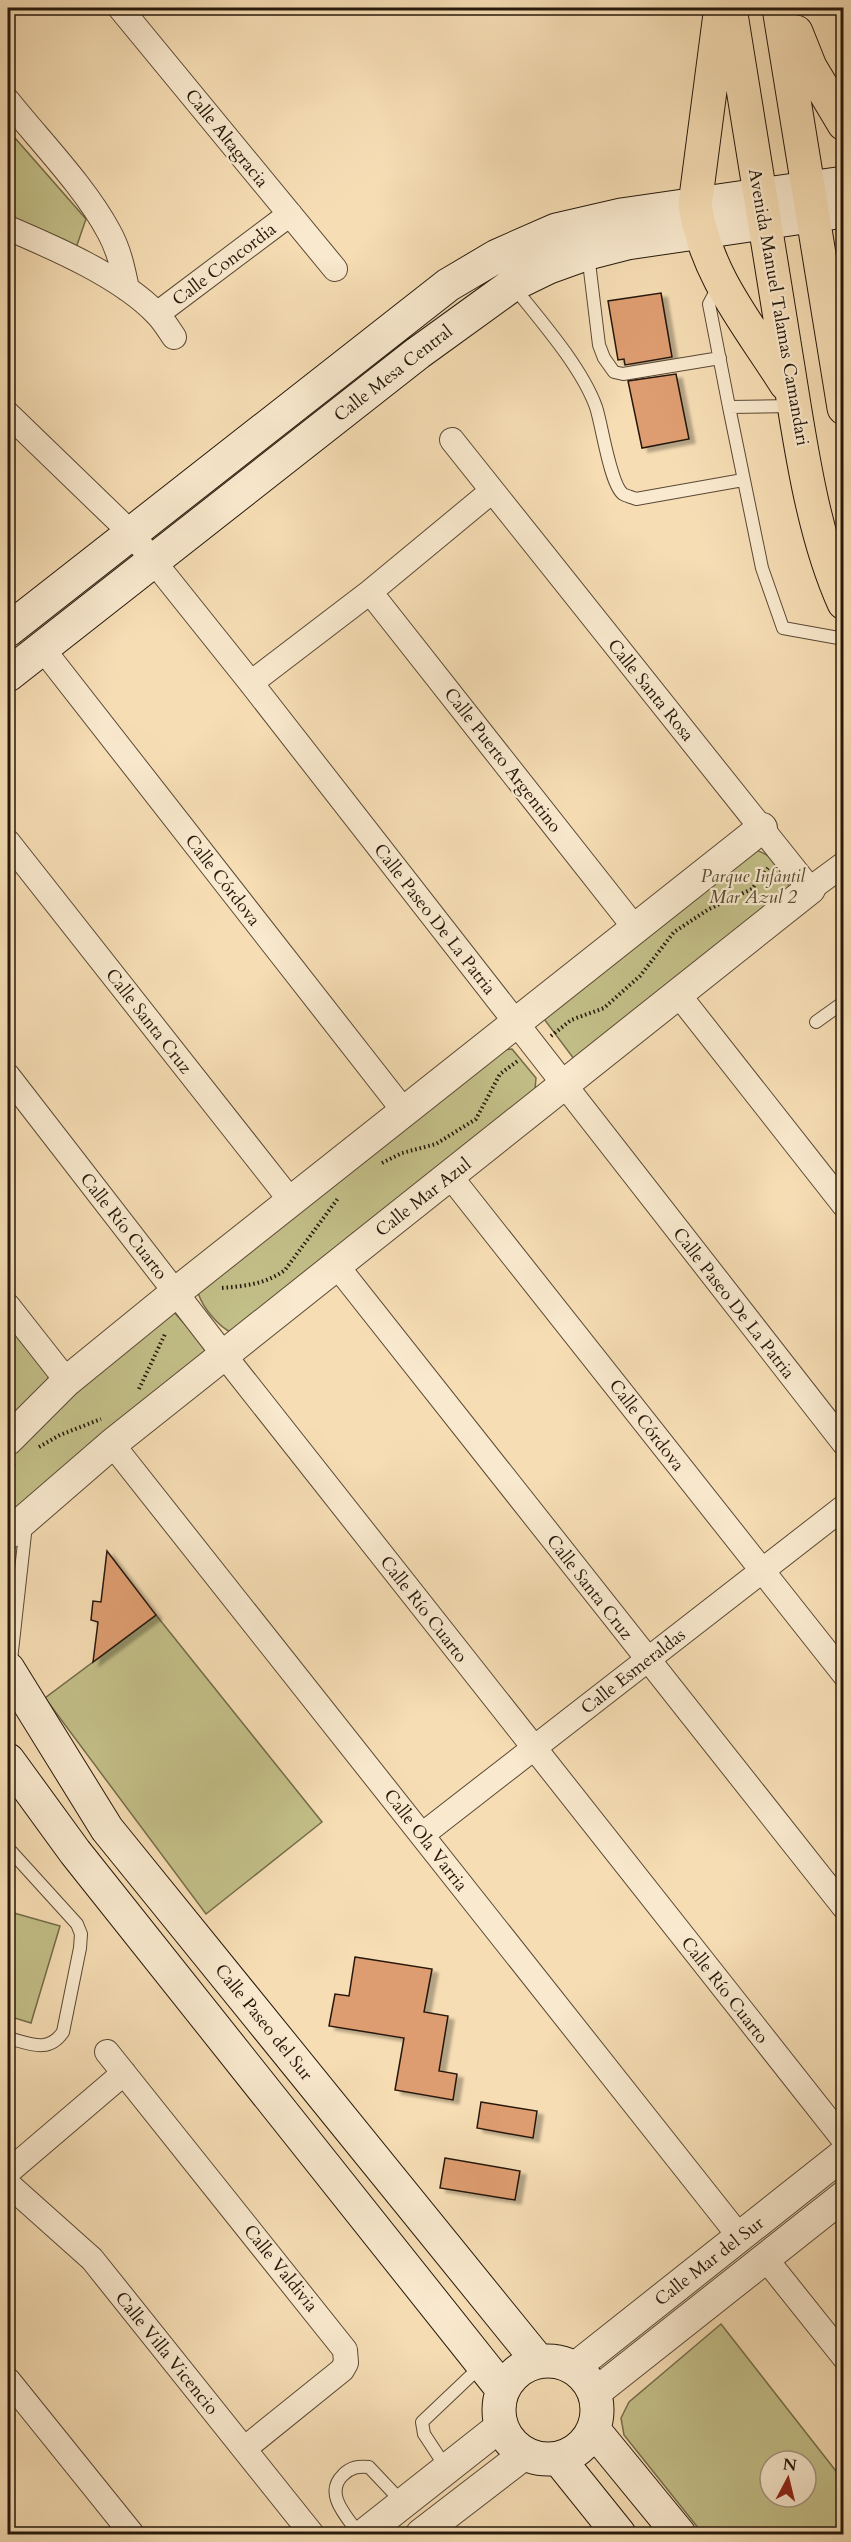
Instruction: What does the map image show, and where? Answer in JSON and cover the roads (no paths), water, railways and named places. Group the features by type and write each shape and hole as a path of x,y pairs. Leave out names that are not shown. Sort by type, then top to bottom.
{"main road":[{"path":"721,8 697,218 721,281 740,317 766,352 794,401"},
{"name":"Avenida Manuel Talamas Camandari","path":"730,8 794,401 814,506 824,546 843,603"},
{"path":"779,8 821,205 842,391"},
{"path":"787,8 810,67 843,124"},
{"name":"Calle Mesa Central","path":"11,622 131,533 448,285 497,256 556,230 621,215 697,218 762,209 821,205 843,183"},
{"name":"Calle Mesa Central","path":"8,675 428,346 512,285 549,267 697,218"},
{"path":"497,256 512,285"},
{"name":"Calle Paseo del Sur","path":"9,1671 107,1829 539,2362"},
{"path":"8,1760 82,1862 503,2390"},
{"path":"557,2361 584,2381 597,2413 593,2429 579,2448 558,2458 541,2459 525,2454 511,2442 501,2426 499,2408 503,2390 517,2372 539,2362 557,2361"},
{"path":"593,2429 679,2535"},
{"path":"558,2458 620,2535"}],"street":[{"name":"Calle Altagracia","path":"120,8 334,269"},
{"path":"8,101 95,210 109,232 120,258 127,289"},
{"name":"Calle Concordia","path":"157,314 290,214"},
{"name":"Calle Concordia","path":"8,228 75,260 127,289 157,314 174,337"},
{"name":"Calle Paseo De La Patria","path":"8,414 131,533 251,683 843,1443"},
{"name":"Calle Santa Rosa","path":"452,440 810,889"},
{"path":"251,683 370,592 492,491"},
{"name":"Calle Puerto Argentino","path":"370,592 635,928"},
{"name":"Calle Córdova","path":"42,648 405,1111"},
{"path":"19,1450 67,1382 181,1300 291,1200 762,828"},
{"name":"Calle Santa Cruz","path":"8,842 291,1200"},
{"name":"Calle Mar Azul","path":"17,1526 112,1444 843,864"},
{"path":"678,994 843,1204"},
{"name":"Calle Río Cuarto","path":"8,1076 224,1355 843,2140"},
{"name":"Calle Córdova","path":"450,1176 843,1674"},
{"name":"Calle Santa Cruz","path":"337,1266 843,1907"},
{"path":"8,1306 67,1382"},
{"name":"Calle Ola Varria","path":"112,1444 740,2237"},
{"name":"Calle Esmeraldas","path":"422,1835 843,1507"},
{"name":"Calle Valdivia","path":"108,2052 345,2350 346,2363 336,2376 244,2449"},
{"path":"8,2172 124,2073"},
{"name":"Calle Mar del Sur","path":"584,2381 740,2237 843,2154"},
{"name":"Calle Villa Vicencio","path":"8,2184 92,2259 312,2535"},
{"name":"Calle Mar del Sur","path":"584,2381 765,2258 843,2196"},
{"path":"765,2258 843,2357"},
{"path":"8,2380 132,2535"},
{"path":"364,2535 501,2426"},
{"path":"421,2535 525,2454"}],"lane":[{"path":"588,253 598,345 614,372 623,374 720,358"},
{"path":"721,281 709,304 762,568 783,628 843,639"},
{"path":"512,285 550,333 589,391 596,409 615,483 623,494 636,499 743,480"},
{"path":"729,407 794,401"},
{"path":"816,1022 843,1002"},
{"path":"9,1671 17,1526"},
{"path":"8,1848 66,1911 81,1934 63,2032 57,2040 48,2045 8,2038"},
{"path":"447,2469 430,2444 422,2428 422,2422 482,2366"},
{"path":"359,2535 335,2496 336,2484 349,2469 359,2466 369,2467 403,2504"}],"park label":[{"name":"Parque Infantil Mar Azul 2","path":"753,886"}]}
